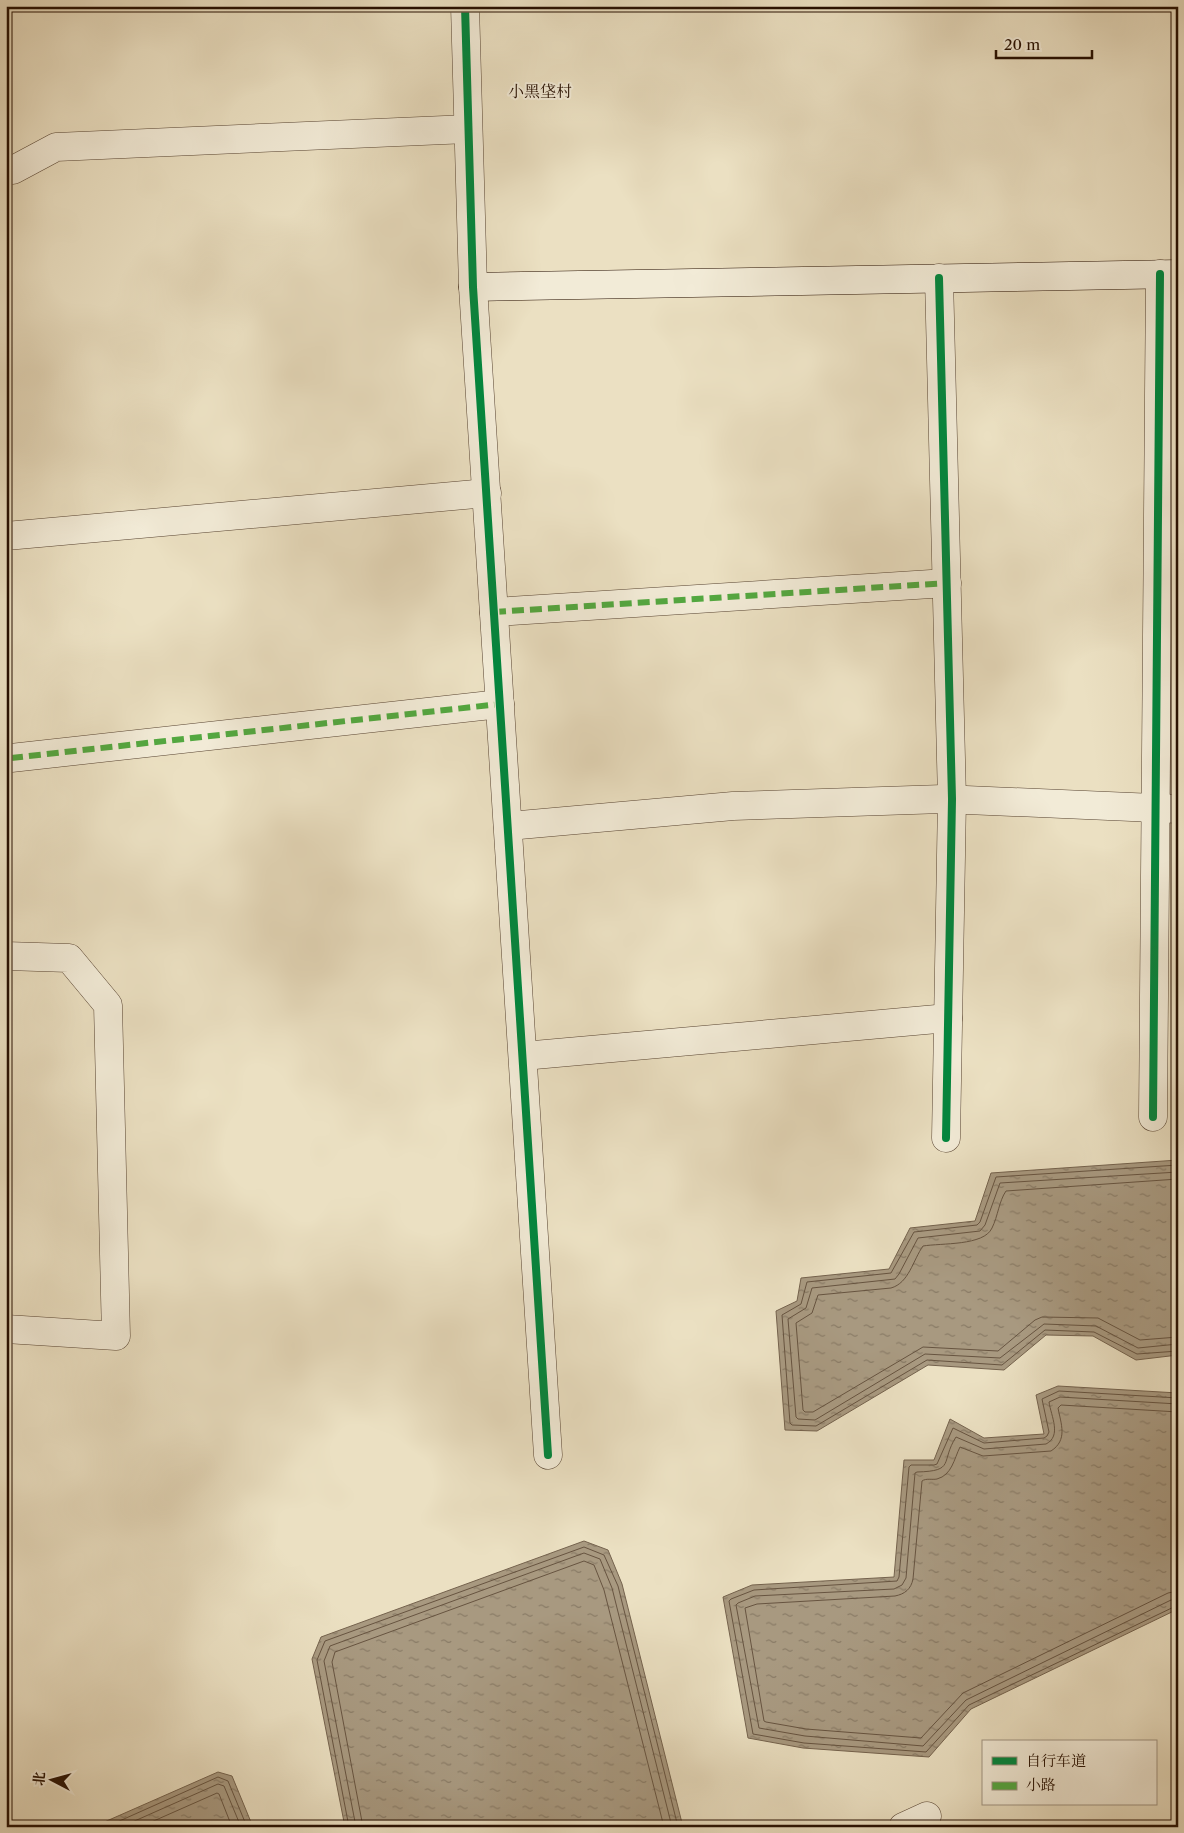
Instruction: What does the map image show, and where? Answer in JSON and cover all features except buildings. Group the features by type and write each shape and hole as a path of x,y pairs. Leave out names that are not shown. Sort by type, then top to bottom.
{"street":[{"path":"464,6 473,286 548,1455"},
{"path":"6,170 13,170 56,147 468,129"},
{"path":"473,286 1169,274 1167,809 1153,1117"},
{"path":"939,278 952,799 946,1138"},
{"path":"6,536 487,492"},
{"path":"494,612 947,583"},
{"path":"11,758 500,704"},
{"path":"508,826 733,806 952,799 1167,809"},
{"path":"6,956 69,958 108,1005 116,1336 6,1329"},
{"path":"523,1056 948,1018"}],"water":[{"path":"1178,1160 1178,1355 1136,1360 1093,1336 1046,1335 1004,1370 928,1365 817,1431 785,1430 776,1311 797,1301 801,1278 889,1269 910,1228 975,1221 991,1173"},
{"path":"1058,1386 1178,1393 1178,1609 971,1709 929,1757 803,1748 748,1738 723,1597 752,1585 894,1577 904,1460 934,1460 950,1419 984,1438 1044,1434 1036,1395"},
{"path":"584,1541 608,1550 622,1584 683,1827 345,1827 312,1659 321,1637"},
{"path":"218,1772 232,1776 253,1827 93,1827"}],"marked path":[{"path":"494,612 947,583"},
{"path":"11,758 500,704"}],"cycle path":[{"path":"465,6 473,287 548,1455"},
{"path":"1153,1117 1160,274"},
{"path":"939,278 952,799 946,1138"}],"district":[{"name":"小黑垡村","path":"540,91"}]}
